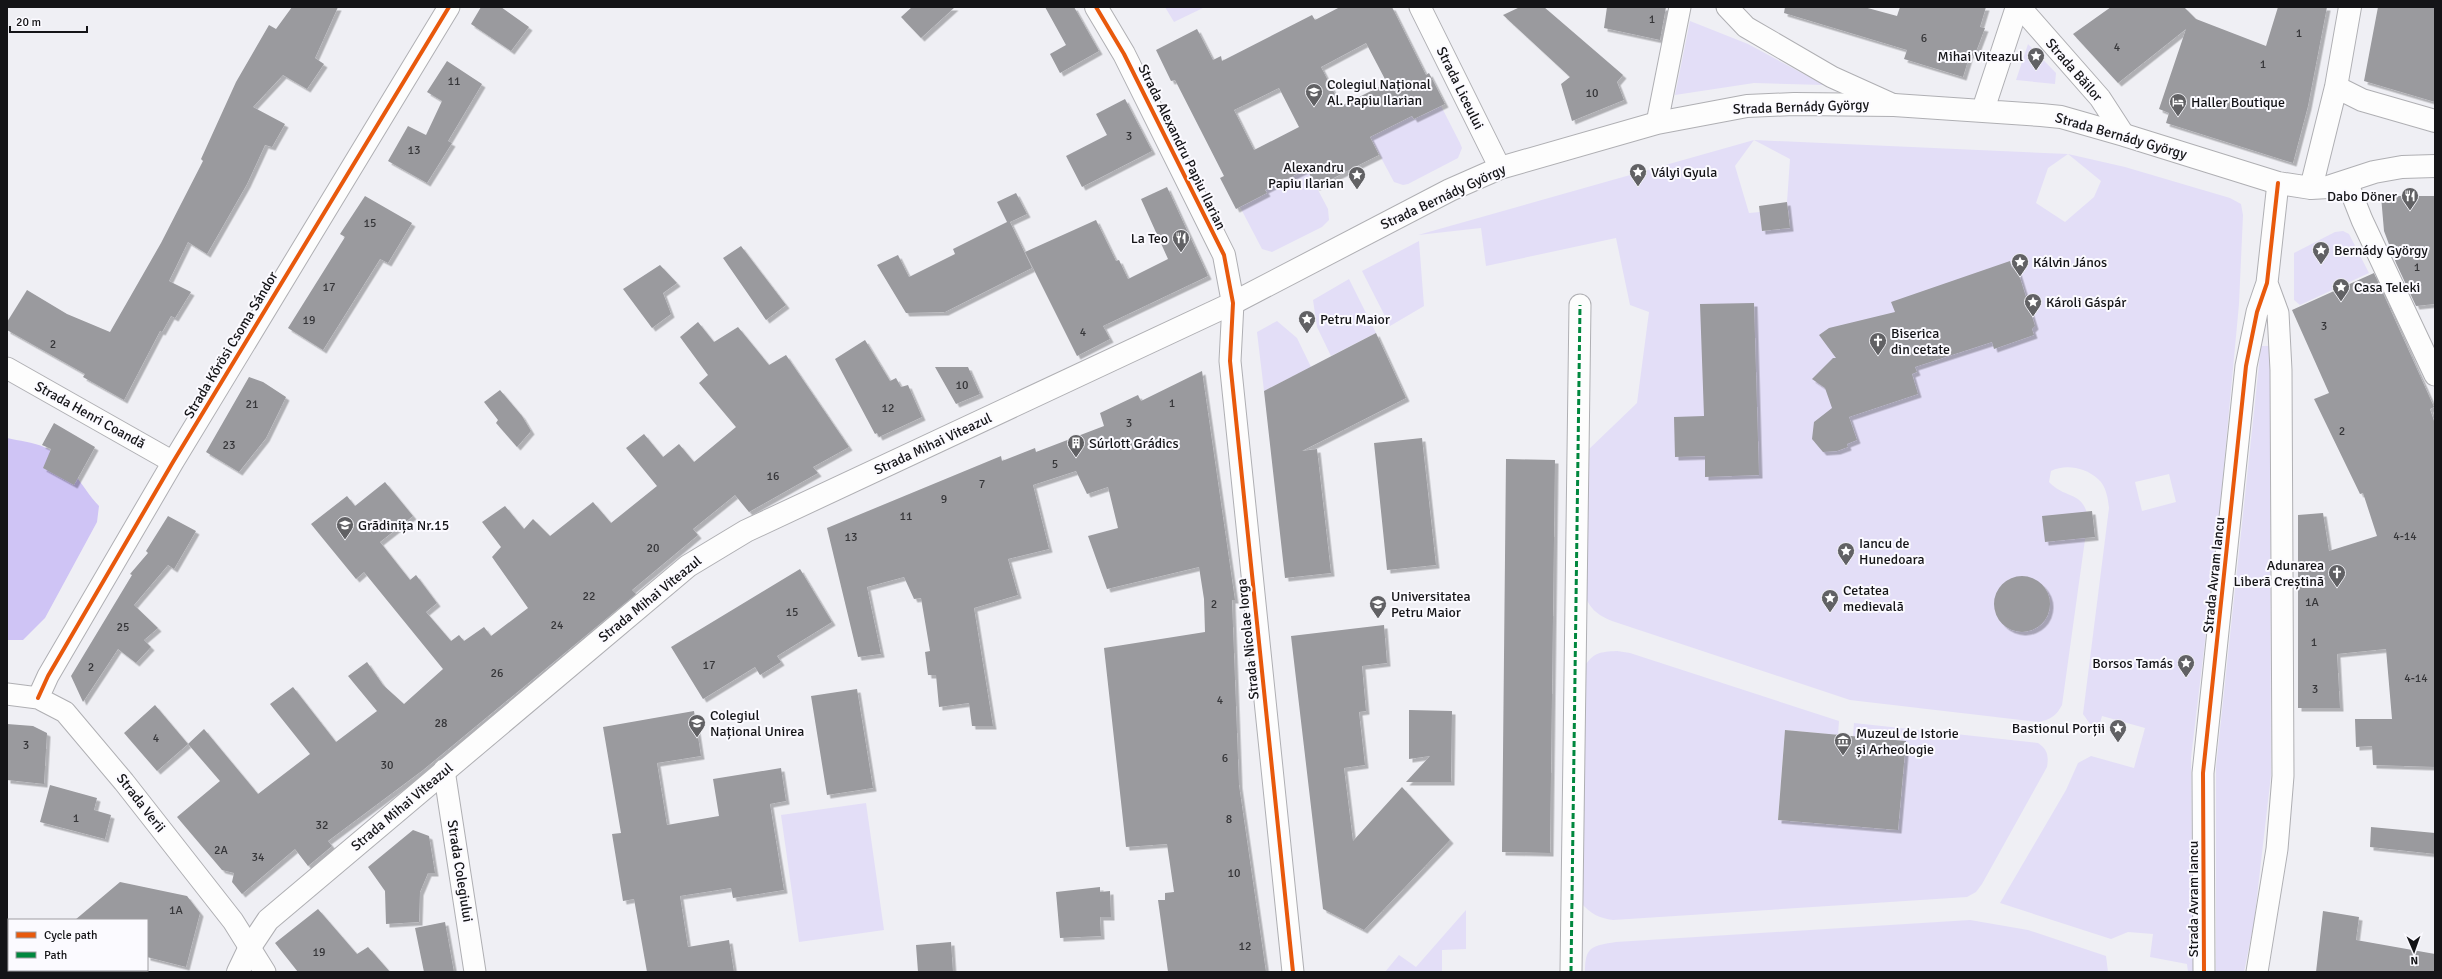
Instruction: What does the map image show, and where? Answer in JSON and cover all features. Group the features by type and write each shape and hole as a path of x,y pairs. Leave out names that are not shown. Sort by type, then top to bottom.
{"main road":[{"name":"Strada Alexandru Papiu Ilarian","path":"1096,7 1124,54 1224,255 1233,303"},
{"path":"1983,110 2018,7"},
{"path":"2311,188 2336,87 2350,7"},
{"path":"2336,87 2362,100 2435,121"},
{"name":"Strada Bernády György","path":"1233,303 1404,213 1500,168 1657,123 1747,106 1894,105 1983,110 2061,117 2278,183 2311,188 2328,187 2382,170 2402,167 2435,166"},
{"name":"Strada Mihai Viteazul","path":"238,972 250,947 268,920 444,770 688,566 746,531 1233,303"}],"street":[{"name":"Strada Kőrösi Csoma Sándor","path":"38,698 48,676 173,462 449,7"},
{"name":"Strada Liceului","path":"1420,7 1500,168"},
{"path":"1657,123 1680,7"},
{"path":"1727,7 1746,27 1832,78 1894,105"},
{"name":"Strada Băilor","path":"2018,7 2100,98 2124,135"},
{"path":"2347,182 2362,220 2435,375"},
{"name":"Strada Avram Iancu","path":"2204,972 2203,773 2246,366 2257,312 2267,283 2278,183"},
{"name":"Strada Avram Iancu","path":"2257,972 2277,849 2283,776 2281,370 2278,313 2267,283"},
{"name":"Strada Nicolae Iorga","path":"1233,303 1230,361 1293,972"},
{"path":"1571,972 1580,305"},
{"name":"Strada Henri Coandă","path":"7,368 173,462"},
{"name":"Strada Verii","path":"7,694 38,698 66,712 233,921 265,972"},
{"name":"Strada Colegiului","path":"444,770 475,972"}],"shaded area":[{"path":"1165,7 1205,7 1174,22"},
{"path":"1690,21 1748,44 1824,85 1754,83 1675,95"},
{"path":"2028,44 2056,73 2055,84 2016,80"},
{"path":"1441,106 1462,148 1458,158 1408,184 1403,185 1394,182 1370,137 1412,116 1414,119"},
{"path":"1754,140 2068,154 2125,167 2230,198 2241,204 2243,215 2239,304 2217,540 2191,758 2193,972 2188,972 2187,964 2150,957 2153,934 2128,932 2111,939 2000,903 2066,790 2078,763 2091,756 2134,768 2145,728 2102,716 2098,730 2090,724 2083,714 2109,508 2105,489 2098,479 2081,469 2069,467 2051,471 2049,482 2055,488 2078,499 2086,509 2088,518 2062,705 2058,712 2043,721 2039,722 1850,700 1612,621 1602,616 1591,607 1584,593 1586,452 1637,403 1649,312 1630,305 1616,238 1486,266 1481,228 1418,235","holes":["1754,140 1790,159 1787,202 1790,228 1762,231 1760,212 1749,213 1735,166","2068,154 2101,181 2094,197 2065,222 2036,203 2048,168","2169,474 2176,502 2142,511 2135,482"]},
{"path":"1307,169 1328,209 1329,220 1322,227 1272,252 1262,249 1240,207 1267,193 1265,190"},
{"path":"2343,231 2349,234 2369,273 2300,305 2294,300 2294,253 2335,232"},
{"path":"1419,241 1424,306 1390,326 1362,271"},
{"path":"1349,279 1376,333 1331,356 1317,327 1313,300"},
{"path":"1277,321 1297,338 1311,367 1264,391 1257,332"},
{"path":"2261,346 2270,346 2271,775 2254,923 2244,972 2216,972 2216,767"},
{"path":"7,438 35,444 53,452 68,465 99,506 97,522 45,618 23,640 7,640"},
{"path":"1617,651 1630,653 1839,721 1838,735 1785,730 1778,820 1898,830 1906,741 1853,736 1854,723 2038,743 2047,753 2047,767 1982,884 1976,892 1967,897 1613,920 1604,918 1592,913 1581,903 1584,667 1591,658 1598,654"},
{"path":"866,803 884,930 799,942 781,815"},
{"path":"1466,910 1466,949 1442,950 1442,972 1385,972 1399,955 1416,967"},
{"path":"1970,920 2028,930 2106,956 2108,972 1585,972 1585,963 1588,952 1596,946 1616,942"}],"building":[{"path":"292,7 338,7 315,58 324,64 307,89 283,75 253,107 285,124 272,147 265,145 247,184 207,254 188,242 169,281 191,292 175,318 171,316 162,332 160,331 124,400 83,377 85,374 7,330 7,322 27,290 67,314 110,332 161,243 203,161 201,159 236,82 269,25 276,29"},
{"path":"481,7 501,7 529,27 511,51 471,24"},
{"path":"912,7 955,7 921,38 901,17"},
{"path":"1045,7 1074,7 1099,51 1060,73 1050,54 1066,45"},
{"name":"Colegiul Național Al. Papiu Ilarian","path":"1340,7 1392,7 1426,75 1429,73 1445,104 1414,119 1412,116 1370,137 1379,155 1316,187 1307,169 1265,190 1267,193 1236,209 1220,178 1224,176 1175,80 1171,81 1156,50 1197,29 1213,60 1221,56 1222,61 1312,15 1315,20","holes":["1366,43 1387,83 1341,106 1321,67","1279,88 1299,127 1254,150 1234,110"]},
{"path":"1520,7 1544,7 1623,75 1617,82 1624,100 1572,121 1561,84 1570,77 1503,15"},
{"path":"1607,7 1666,7 1660,40 1604,28"},
{"path":"1785,7 1864,7 1897,16 1900,7 1986,7 1980,27 1985,28 1974,57 1970,54 1963,77 1904,59 1907,50 1784,13"},
{"path":"2111,7 2184,7 2196,19 2266,46 2278,7 2327,7 2308,106 2293,163 2166,123 2169,113 2159,109 2186,29 2118,83 2073,34"},
{"path":"2378,7 2435,7 2435,102 2364,81"},
{"path":"447,61 482,84 448,141 452,143 427,183 388,161 408,126 426,135 442,101 427,92"},
{"path":"1125,99 1152,151 1082,187 1066,156 1107,135 1096,114"},
{"path":"1167,187 1208,276 1103,326 1110,339 1077,356 1025,252 1096,220 1116,261 1119,260 1128,279 1168,259 1141,199"},
{"path":"1016,193 1027,214 1010,222 1032,268 945,312 906,313 877,265 898,255 909,277 955,254 953,249 1007,222 997,202"},
{"path":"365,196 412,223 388,263 380,259 323,350 288,328 345,237 340,234"},
{"path":"2381,196 2435,196 2435,304 2416,306 2396,263 2384,231"},
{"path":"1787,202 1790,228 1762,231 1759,206"},
{"path":"741,246 786,305 766,320 723,258"},
{"name":"Biserica din cetate","path":"2010,261 2012,268 2017,268 2035,326 2032,329 2034,335 1994,349 1992,342 1915,367 1917,372 1912,374 1918,394 1849,417 1857,440 1847,444 1848,447 1837,451 1823,452 1812,439 1814,422 1832,408 1825,388 1812,379 1833,358 1836,358 1819,335 1829,328 1895,312 1891,302"},
{"path":"660,265 677,283 663,293 671,314 652,328 623,289"},
{"path":"2374,273 2434,407 2430,409 2435,424 2435,767 2373,765 2372,746 2356,747 2355,719 2392,719 2386,649 2337,654 2340,708 2298,708 2298,515 2323,513 2329,551 2377,536 2363,493 2360,494 2314,399 2329,393 2292,310"},
{"path":"1754,303 1759,475 1705,477 1705,456 1675,457 1674,417 1704,416 1700,304"},
{"path":"698,322 714,342 738,327 769,365 786,355 849,447 813,467 818,473 749,512 735,495 693,529 698,535 632,590 636,594 423,770 328,841 332,846 308,866 295,849 242,894 232,882 234,873 222,870 177,817 220,781 188,744 204,729 258,794 310,754 270,704 293,687 336,742 377,711 348,676 367,662 383,685 404,704 443,669 364,572 356,579 311,524 347,496 355,506 385,482 413,516 380,542 410,580 416,575 437,603 426,612 451,641 459,635 464,641 484,627 491,636 528,608 492,557 501,547 482,522 505,506 524,529 533,519 550,536 593,502 611,523 657,486 626,448 644,434 663,457 679,444 694,462 736,427 699,383 708,375 680,337"},
{"path":"1376,333 1406,398 1302,451 1317,449 1331,573 1285,578 1264,391"},
{"path":"865,340 890,381 896,378 901,387 908,385 922,417 879,437 877,433 875,434 835,359"},
{"path":"935,367 968,367 980,394 956,404"},
{"path":"1202,371 1235,600 1232,600 1239,785 1266,972 1168,972 1158,900 1165,900 1165,893 1174,892 1167,844 1126,847 1104,648 1205,632 1204,599 1199,567 1107,589 1088,536 1118,528 1108,487 1087,494 1076,471 1033,485 1049,549 1008,559 1018,595 974,608 993,726 972,726 969,703 939,707 936,675 928,675 925,652 930,651 921,598 914,599 904,577 867,587 881,654 858,657 827,528 1001,456 1002,461 1035,448 1036,452 1104,426 1100,413 1138,395 1141,401"},
{"path":"249,377 263,382 286,397 266,438 239,472 206,452"},
{"path":"500,390 522,416 531,431 517,447 496,423 498,420 484,402"},
{"path":"54,423 95,447 74,485 43,468 51,449 42,445"},
{"path":"1422,438 1436,565 1387,570 1374,443"},
{"path":"1506,459 1555,460 1550,853 1502,852"},
{"path":"2092,511 2095,537 2045,542 2042,516"},
{"path":"168,516 196,531 174,569 168,565 134,605 158,628 144,640 151,647 136,663 118,649 83,702 71,676 132,575 130,574 148,553 146,551"},
{"path":"800,569 832,622 777,656 781,662 760,675 755,667 703,699 671,647"},
{"path":"2017,576 2027,576 2042,584 2048,593 2050,604 2048,615 2042,624 2027,632 2017,632 2006,627 1999,620 1994,609 1994,599 1999,588 2006,581"},
{"path":"1384,625 1387,663 1362,666 1366,711 1359,712 1365,765 1344,768 1353,841 1402,787 1450,840 1364,930 1323,909 1291,636"},
{"path":"857,689 873,788 827,795 811,696"},
{"path":"155,705 188,744 157,771 124,733"},
{"path":"1409,710 1452,711 1451,782 1406,782 1430,756 1409,759"},
{"path":"694,711 701,756 657,763 667,825 719,816 713,779 781,768 786,801 770,804 784,890 733,898 731,888 680,896 688,947 729,940 734,972 647,972 634,899 623,901 612,834 621,833 603,727"},
{"path":"7,724 33,726 47,733 44,784 7,780"},
{"path":"1785,730 1906,741 1898,830 1778,820"},
{"path":"50,785 97,798 94,810 111,815 105,839 40,822"},
{"path":"2371,827 2435,833 2435,854 2370,847"},
{"path":"413,830 429,836 435,873 428,873 420,892 419,922 386,924 385,891 368,867"},
{"path":"120,882 187,896 200,913 186,967 148,957 148,919 76,919"},
{"path":"1100,887 1100,892 1110,891 1111,917 1100,917 1101,936 1060,938 1056,892"},
{"path":"318,909 357,954 368,947 390,972 298,972 275,943"},
{"path":"2323,911 2359,917 2356,940 2435,954 2435,972 2316,972"},
{"path":"445,922 454,972 424,972 415,928"},
{"path":"951,942 953,972 918,972 916,945"}],"marked path":[{"path":"1571,972 1580,305"}],"cycle path":[{"path":"38,698 48,676 173,462 449,7"},
{"path":"1096,7 1124,54 1224,255 1233,303 1230,361 1293,972"},
{"path":"2204,972 2203,773 2246,366 2257,312 2267,283 2278,183"}],"place":[{"name":"Mihai Viteazul","path":"2036,71"},
{"name":"Colegiul Național Al. Papiu Ilarian","path":"1314,107"},
{"name":"Haller Boutique","path":"2178,117"},
{"name":"Vályi Gyula","path":"1638,187"},
{"name":"Alexandru Papiu Ilarian","path":"1357,190"},
{"name":"Dabo Döner","path":"2410,211"},
{"name":"La Teo","path":"1181,253"},
{"name":"Bernády György","path":"2321,265"},
{"name":"Kálvin János","path":"2020,277"},
{"name":"Casa Teleki","path":"2341,302"},
{"name":"Károli Gáspár","path":"2033,317"},
{"name":"Petru Maior","path":"1307,334"},
{"name":"Biserica din cetate","path":"1878,356"},
{"name":"Súrlott Grádics","path":"1076,458"},
{"name":"Grădinița Nr.15","path":"345,540"},
{"name":"Iancu de Hunedoara","path":"1846,566"},
{"name":"Adunarea Liberă Creștină","path":"2337,588"},
{"name":"Cetatea medievală","path":"1830,613"},
{"name":"Universitatea Petru Maior","path":"1378,619"},
{"name":"Borsos Tamás","path":"2186,678"},
{"name":"Colegiul Național Unirea","path":"697,738"},
{"name":"Bastionul Porții","path":"2118,743"},
{"name":"Muzeul de Istorie și Arheologie","path":"1843,756"}]}
